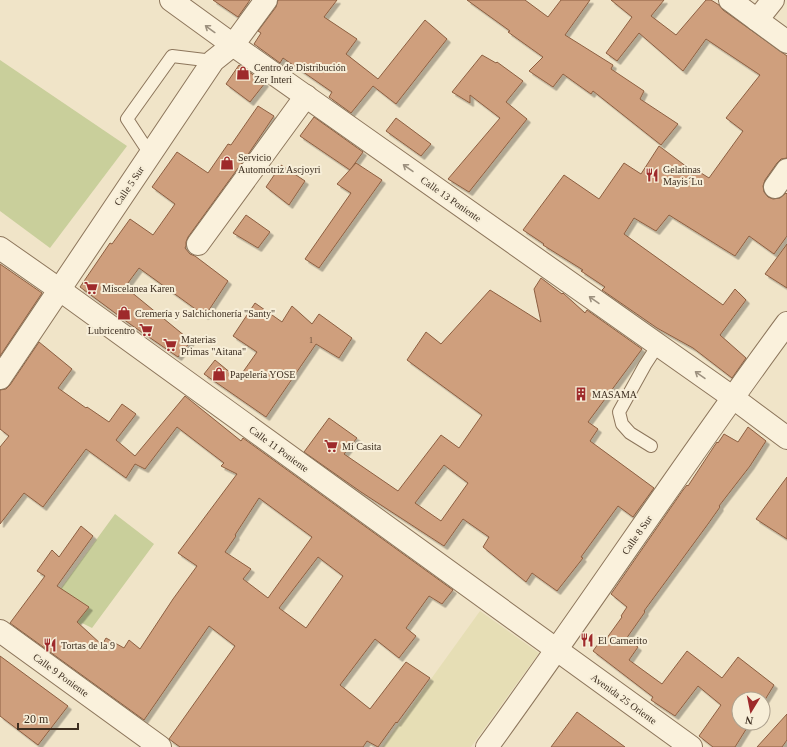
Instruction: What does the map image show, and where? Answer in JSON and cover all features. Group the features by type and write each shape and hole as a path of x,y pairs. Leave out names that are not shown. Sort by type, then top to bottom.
{"street":[{"name":"Calle 13 Poniente","path":"172,0 233,45 732,397 787,438"},
{"name":"Calle 5 Sur","path":"0,378 213,61 233,45 266,0"},
{"path":"730,0 787,42"},
{"path":"757,20 773,0"},
{"path":"198,244 306,96"},
{"name":"Calle 11 Poniente","path":"0,248 557,650"},
{"name":"Calle 8 Sur","path":"487,747 557,650 732,397 787,323"},
{"name":"Calle 9 Poniente","path":"0,631 160,747"},
{"name":"Avenida 25 Oriente","path":"557,650 691,747"}],"lane":[{"path":"150,154 127,119 172,56 213,61"},
{"path":"651,446 630,433 622,424 619,412 658,345"}],"shaded area":[{"path":"480,611 539,653 471,747 382,747"}],"green space":[{"path":"0,60 127,146 50,248 0,211"},
{"path":"115,514 154,544 92,628 82,623 74,631 43,613"}],"building":[{"path":"213,0 250,0 238,17"},
{"path":"278,0 337,0 324,17 357,39 346,54 378,79 425,20 447,39 396,104 373,86 351,113 329,97 332,92 283,58 280,63 254,44 261,33 258,31 276,7"},
{"path":"467,0 525,0 548,17 561,0 590,0 565,35 613,65 611,69 644,91 640,99 678,124 661,145 593,91 591,94 563,74 553,87 529,71 543,57"},
{"path":"611,0 664,0 651,16 676,35 706,0 711,0 787,56 787,158 781,159 777,163 765,180 763,186 764,192 768,197 773,199 780,198 786,193 787,194 787,236 774,254 749,236 735,256 669,215 656,231 634,218 624,234 723,305 735,289 746,300 720,335 746,358 732,378 693,348 657,328 602,290 605,287 581,271 583,270 543,245 544,244 523,230 564,175 599,199 624,163 641,174 659,146 691,170 693,168 709,178 743,131 726,118 760,75 706,39 683,71 639,33 617,61 606,53 632,17"},
{"path":"482,55 496,63 497,62 523,81 506,102 527,119 469,192 448,179 500,118 470,95 470,103 452,92"},
{"path":"239,65 265,83 250,102 226,84"},
{"path":"258,106 274,116 188,237 186,242 185,248 190,254 195,256 228,281 205,316 139,268 125,287 191,341 178,357 80,287 110,243 112,244 130,219 153,235 175,204 152,187 177,152 208,173 228,144 231,145"},
{"path":"314,117 363,152 350,170 300,136"},
{"path":"396,118 431,144 421,156 386,131"},
{"path":"356,163 382,180 319,268 305,259 351,193 337,184"},
{"path":"281,165 305,181 289,205 266,187"},
{"path":"246,215 270,232 258,248 233,233"},
{"path":"787,244 787,288 765,274"},
{"path":"0,264 42,293 0,356"},
{"path":"541,278 562,294 563,293 585,313 587,310 642,349 588,422 598,429 590,441 654,488 633,517 618,506 581,557 583,558 557,591 532,573 526,582 483,547 489,537 463,519 444,546 361,492 304,452 329,418 357,438 344,454 398,491 441,435 459,448 482,415 407,360 426,332 441,344 490,290 541,322 534,289","holes":["444,465 468,483 441,521 415,503"]},
{"path":"255,303 282,322 292,306 312,324 319,314 352,338 339,358 316,344 266,417 204,374 215,360 238,379 257,352 233,336"},
{"path":"39,342 72,369 58,388 109,422 122,404 136,414 116,440 135,456 185,396 241,441 243,438 453,590 442,604 429,596 406,628 416,636 399,658 375,639 340,685 370,709 406,662 430,678 378,747 367,741 363,747 180,747 169,739 235,646 209,626 144,720 10,623 45,576 37,571 52,550 59,557 81,526 93,536 57,586 89,607 77,622 102,645 106,638 124,648 129,640 140,649 197,566 178,553 237,474 221,466 224,463 177,427 145,469 135,464 126,478 86,449 43,507 24,493 0,524 0,447 9,436 0,429 0,390 6,389","holes":["259,498 312,537 268,598 243,579 251,569 225,552","318,557 343,576 306,628 279,608"]},
{"path":"748,427 766,441 750,466 719,506 720,507 708,524 644,611 645,612 626,639 638,647 629,660 662,684 687,651 722,678 738,657 774,685 770,691 731,691 731,731 745,731 735,747 713,747 699,736 721,705 698,686 675,716 651,700 653,697 593,651 601,640 604,642 622,617 621,616 627,607 611,594 683,490 687,485 688,486 717,442 718,443 724,434 738,442"},
{"path":"787,477 787,539 756,519"},
{"path":"0,656 68,706 38,745 0,716"},
{"path":"577,712 625,747 551,747"},
{"path":"787,714 787,740 782,747 757,747"}],"place":[{"name":"Centro de Distribución Zer Interi","path":"243,73"},
{"name":"Servicio Automotriz Ascjoyri","path":"227,163"},
{"name":"Gelatinas Mayis´Lu","path":"652,175"},
{"name":"Miscelanea Karen","path":"91,288"},
{"name":"Cremería y Salchichonería \"Santy\"","path":"124,313"},
{"name":"Lubricentro","path":"146,330"},
{"name":"Materias Primas \"Aitana\"","path":"170,345"},
{"name":"Papelería YOSE","path":"219,374"},
{"name":"MASAMA","path":"581,394"},
{"name":"Mi Casita","path":"331,446"},
{"name":"El Carnerito","path":"587,640"},
{"name":"Tortas de la 9","path":"50,645"}]}
